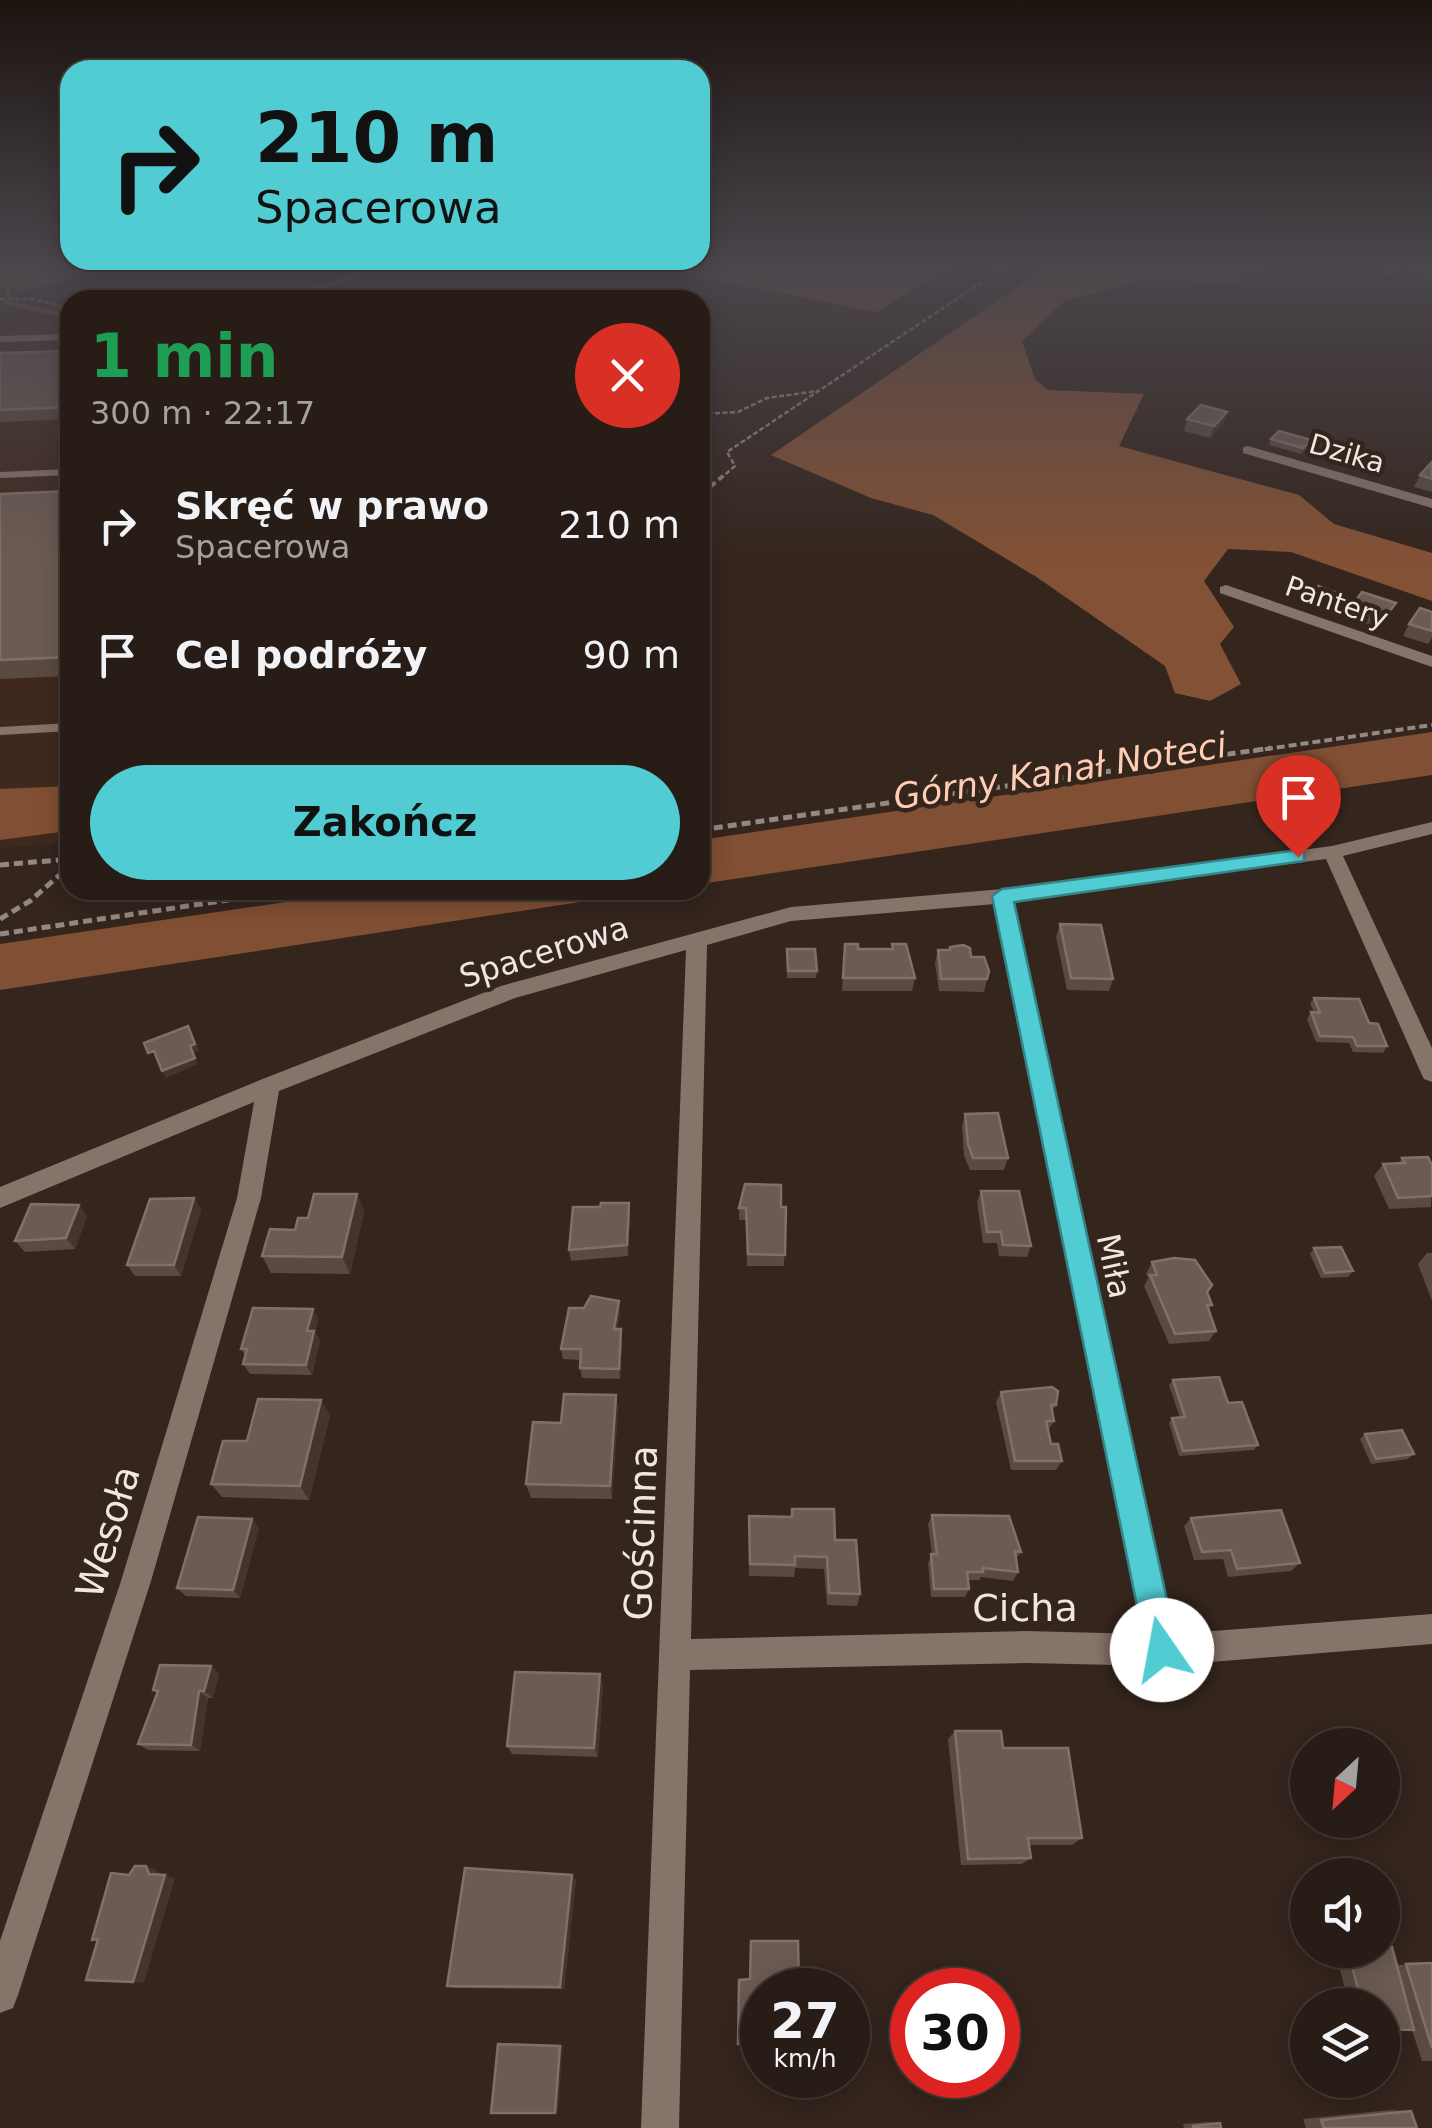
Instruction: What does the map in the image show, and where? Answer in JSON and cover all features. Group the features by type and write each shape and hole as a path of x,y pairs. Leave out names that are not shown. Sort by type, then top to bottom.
{"street":[{"name":"Dzika","path":"1248,450 1432,504"},
{"name":"Pantery","path":"1226,590 1432,662"},
{"name":"Spacerowa","path":"0,1198 268,1086 508,992 791,914 1002,896 1332,852 1432,828"},
{"path":"1332,852 1432,1073"},
{"name":"Miła","path":"1002,896 1162,1650"},
{"name":"Gościnna","path":"660,2128 697,941"},
{"name":"Wesoła","path":"0,1995 136,1581 248,1198 268,1086"},
{"name":"Cicha","path":"677,1655 1026,1647 1162,1650 1432,1629"}],"lane":[{"path":"0,475 60,472"},
{"path":"0,731 60,728"}],"path":[{"path":"710,487 736,466 727,452 858,365"},
{"path":"710,413 738,412 767,398 820,391"},
{"path":"710,829 1432,724"},
{"path":"0,864 60,863"},
{"path":"0,920 30,901 60,872"},
{"path":"0,934 229,900"}],"shaded area":[{"path":"0,365 60,365 60,843 0,848"},
{"path":"902,365 1030,365 1035,379 1048,390 1144,394 1119,446 1299,495 1334,524 1432,553 1432,601 1291,552 1228,549 1204,581 1234,627 1220,644 1241,684 1210,701 1175,693 1165,666 1035,576 933,515 871,498 771,455"},
{"path":"1432,732 1432,775 710,883 710,839"},
{"path":"60,786 60,832 0,840 0,789"},
{"path":"299,900 593,900 0,990 0,944"}],"building":[{"path":"0,365 60,365 60,407 0,410"},
{"path":"1201,405 1227,412 1214,426 1187,419"},
{"path":"1279,431 1311,440 1303,448 1271,439"},
{"path":"1431,463 1432,479 1420,475"},
{"path":"60,491 60,657 0,660 0,494"},
{"path":"1318,586 1337,593 1326,605 1307,598"},
{"path":"1362,592 1396,603 1386,616 1352,606"},
{"path":"1420,608 1432,612 1432,631 1409,624"},
{"path":"1060,924 1101,925 1113,979 1071,978"},
{"path":"845,944 858,944 858,949 893,949 892,944 906,944 915,978 843,978"},
{"path":"963,945 970,948 971,957 984,957 989,971 987,979 941,979 938,950"},
{"path":"787,949 815,949 817,971 788,971"},
{"path":"1314,998 1359,999 1369,1023 1378,1024 1387,1046 1357,1046 1353,1037 1320,1036 1311,1012 1320,1013"},
{"path":"188,1026 195,1058 162,1071 154,1051 148,1053 144,1043"},
{"path":"998,1113 1008,1158 973,1158 965,1114"},
{"path":"1428,1157 1432,1165 1432,1196 1398,1198 1383,1164 1405,1163 1402,1158"},
{"path":"745,1184 781,1185 781,1207 786,1207 785,1255 748,1254 746,1208 739,1208"},
{"path":"981,1191 1019,1191 1031,1246 1003,1245 1001,1232 987,1232"},
{"path":"314,1194 357,1194 342,1257 262,1256 270,1229 295,1230 298,1218 308,1218"},
{"path":"194,1198 174,1265 127,1265 150,1199"},
{"path":"601,1203 629,1203 627,1245 569,1250 573,1207 600,1207"},
{"path":"31,1204 79,1205 66,1238 15,1241"},
{"path":"1341,1247 1353,1271 1325,1273 1314,1248"},
{"path":"1195,1260 1212,1285 1207,1292 1212,1305 1207,1305 1216,1331 1175,1334 1150,1275 1157,1275 1152,1262"},
{"path":"591,1296 619,1301 614,1329 621,1329 619,1369 580,1368 581,1349 561,1349 569,1308 584,1308"},
{"path":"253,1308 313,1309 307,1331 314,1331 306,1365 243,1364 247,1349 241,1349"},
{"path":"1219,1377 1228,1403 1242,1402 1258,1445 1183,1451 1172,1418 1185,1417 1173,1380"},
{"path":"1052,1387 1058,1391 1056,1405 1051,1405 1054,1421 1046,1421 1051,1444 1058,1444 1062,1461 1015,1461 1001,1392"},
{"path":"564,1394 616,1395 610,1486 526,1484 533,1422 561,1423"},
{"path":"258,1399 321,1400 300,1486 211,1484 223,1441 247,1441"},
{"path":"1402,1430 1414,1454 1376,1459 1365,1434"},
{"path":"792,1509 834,1509 835,1540 856,1540 860,1594 829,1593 827,1557 795,1556 795,1565 750,1564 749,1516 792,1517"},
{"path":"1281,1510 1300,1563 1237,1569 1231,1550 1202,1552 1191,1518"},
{"path":"932,1515 1009,1516 1021,1552 1015,1551 1018,1572 983,1568 983,1572 967,1572 969,1589 934,1589 931,1554 937,1554"},
{"path":"198,1517 252,1519 233,1590 177,1588"},
{"path":"160,1665 211,1666 204,1691 199,1691 191,1745 138,1744 158,1691 153,1690"},
{"path":"515,1672 600,1674 594,1748 507,1746"},
{"path":"955,1731 1001,1731 1003,1748 1068,1748 1082,1838 1028,1838 1031,1858 968,1859"},
{"path":"135,1866 146,1866 149,1874 165,1875 133,1982 86,1980 98,1939 92,1940 111,1873 129,1875"},
{"path":"465,1868 572,1875 560,1987 447,1986"},
{"path":"751,1941 798,1941 799,1968 750,1968"},
{"path":"1432,1963 1432,2048 1406,1964"},
{"path":"1353,1968 1398,1968 1414,2030 1400,2030 1400,1988 1358,1988"},
{"path":"739,1980 740,2044 738,2044"},
{"path":"498,2044 560,2046 555,2113 491,2113"},
{"path":"1411,2111 1417,2128 1324,2128 1321,2120"},
{"path":"1220,2123 1221,2128 1193,2128 1193,2126"}],"route":[{"path":"1162,1650 1002,896 1298,857"}],"water label":[{"name":"Górny Kanał Noteci","path":"1060,771"}]}
